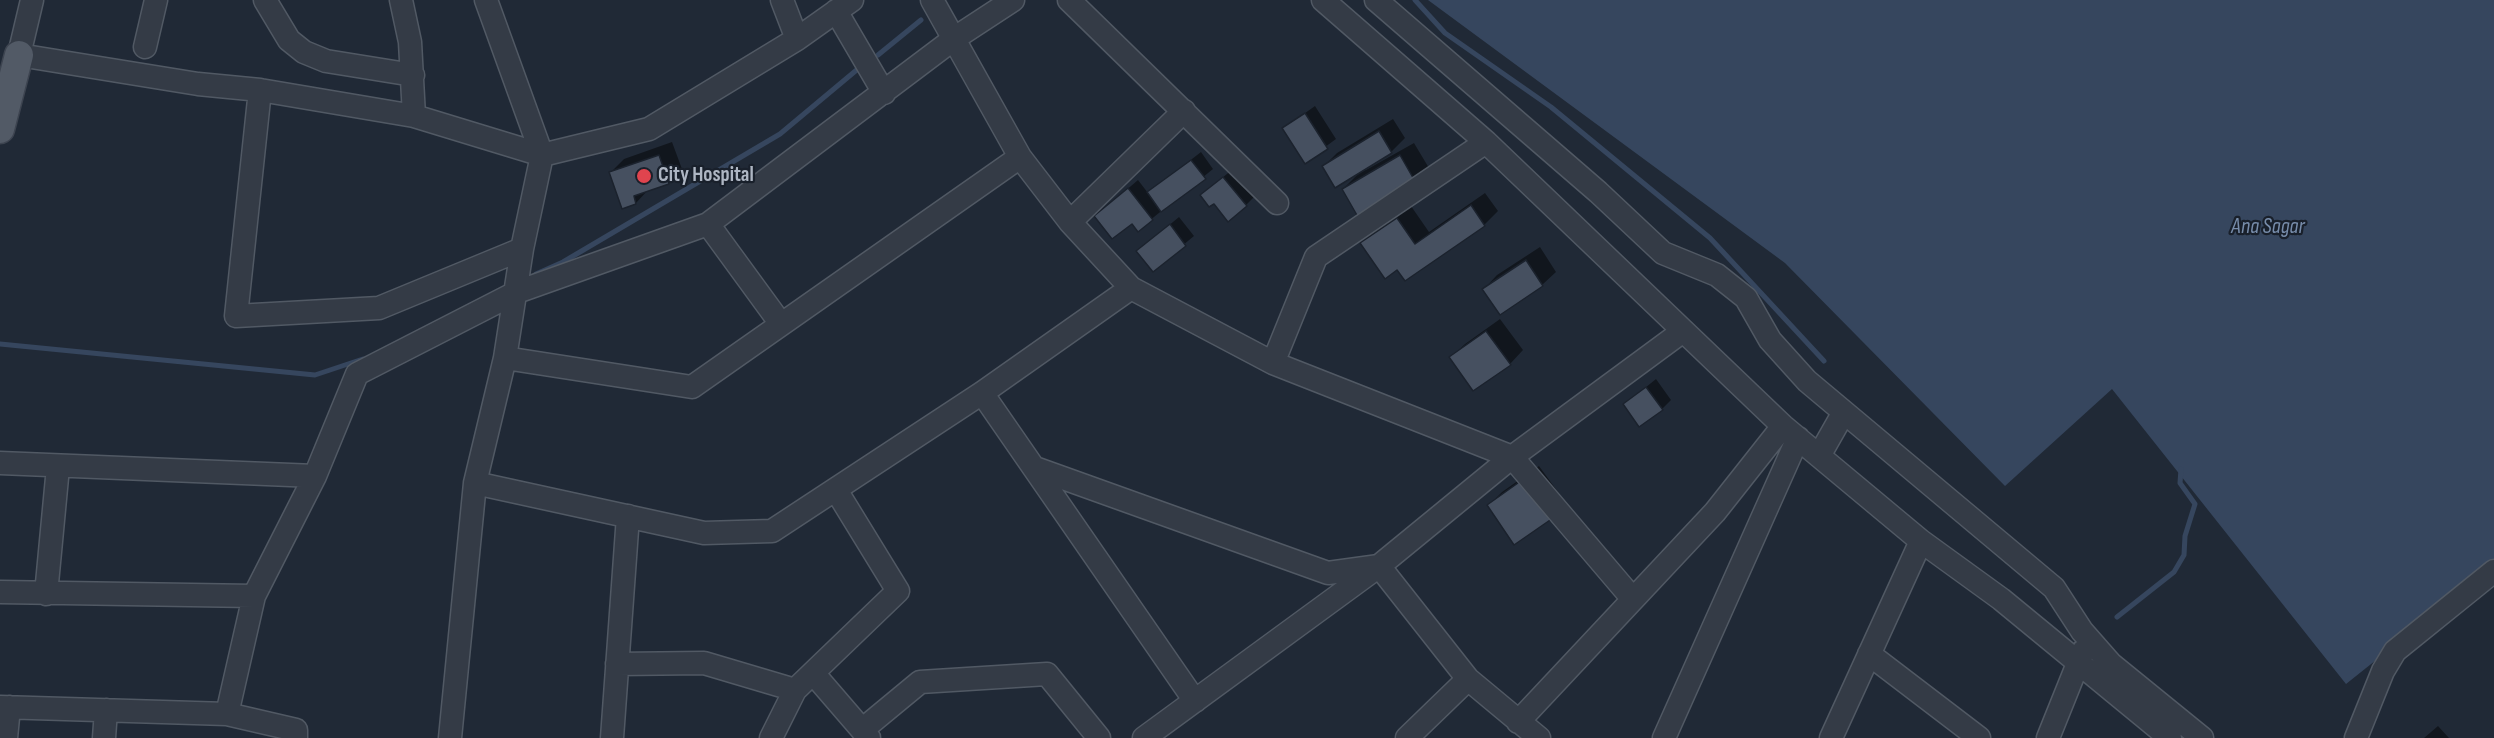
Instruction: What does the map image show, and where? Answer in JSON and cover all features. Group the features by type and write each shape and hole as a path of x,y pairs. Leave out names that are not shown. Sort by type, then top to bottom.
{"main road":[{"path":"0,129 19,55"}],"street":[{"path":"32,0 19,55 198,84 260,90 414,116 542,155 649,129 797,39 844,5 884,93"},
{"path":"145,47 156,0"},
{"path":"265,0 289,40 304,52 326,61 413,75"},
{"path":"401,0 410,42 414,116"},
{"path":"450,738 475,483 505,357 522,249 542,155 486,0"},
{"path":"782,0 797,39"},
{"path":"932,0 1020,157 1070,222 1131,288 1273,363 1512,457 1632,598"},
{"path":"227,714 254,596 315,476 357,374 517,292 708,224 955,38 1013,0"},
{"path":"1069,0 1277,203"},
{"path":"1323,0 1486,142 1790,432 1921,541 2001,598 2170,738"},
{"path":"1376,0 1598,192 1663,253 1717,275 1746,298 1770,340 1807,381 2054,588 2090,640 2111,664 2202,738"},
{"path":"260,90 236,316 379,308 522,249"},
{"path":"1070,222 1184,111"},
{"path":"1273,363 1316,257 1486,142"},
{"path":"505,357 692,387 1020,157"},
{"path":"708,224 781,324"},
{"path":"475,483 704,533 772,531 982,393 1131,288"},
{"path":"1144,738 1379,566 1512,457 1683,331"},
{"path":"982,393 1195,701"},
{"path":"1819,456 1844,412"},
{"path":"1518,722 1790,432"},
{"path":"1664,738 1790,432"},
{"path":"0,463 315,476"},
{"path":"46,594 58,467"},
{"path":"1035,468 1328,573 1379,566"},
{"path":"1079,483 1081,535"},
{"path":"771,738 795,690 898,591 836,490"},
{"path":"612,738 628,516"},
{"path":"1831,738 1921,541"},
{"path":"1379,566 1468,680 1539,738"},
{"path":"2356,738 2385,666 2395,651 2494,571"},
{"path":"0,592 254,596"},
{"path":"2048,738 2077,662 2090,640"},
{"path":"1869,654 1979,738"},
{"path":"617,664 704,663 795,690"},
{"path":"813,673 865,734 920,682 1047,674 1099,738"},
{"path":"1407,738 1468,680"},
{"path":"6,738 4,707 227,714 301,729"},
{"path":"104,738 106,710"}],"water":[{"name":"Ana Sagar","path":"1428,0 2494,0 2494,566 2346,684 2112,389 2005,486 1785,263"}],"building":[{"path":"1305,113 1328,149 1305,164 1282,128"},
{"path":"1379,131 1392,153 1335,188 1322,166"},
{"path":"659,155 669,184 634,196 636,204 622,209 609,172"},
{"path":"1400,155 1416,183 1358,217 1342,189"},
{"path":"1191,160 1206,179 1161,212 1147,192"},
{"path":"1223,177 1247,206 1228,222 1214,204 1209,207 1200,195"},
{"path":"1128,188 1153,220 1138,232 1132,224 1112,239 1094,216"},
{"path":"1471,205 1485,226 1405,281 1397,270 1385,279 1360,243 1397,218 1415,244"},
{"path":"1170,224 1186,246 1153,272 1136,251"},
{"path":"1526,260 1543,286 1500,315 1482,289"},
{"path":"1486,331 1511,365 1473,391 1449,357"},
{"path":"1646,387 1663,410 1639,427 1623,404"},
{"path":"1525,478 1553,518 1514,545 1487,505"}],"waterway":[{"path":"1415,0 1445,33 1551,107 1710,238 1824,361"},
{"path":"878,55 921,20"},
{"path":"536,274 563,262 780,134 859,68"},
{"path":"0,344 315,375 363,359"},
{"path":"2117,617 2174,572 2184,555 2185,536 2195,504 2180,483 2181,469"}],"place":[{"name":"City Hospital","path":"644,176"}]}
